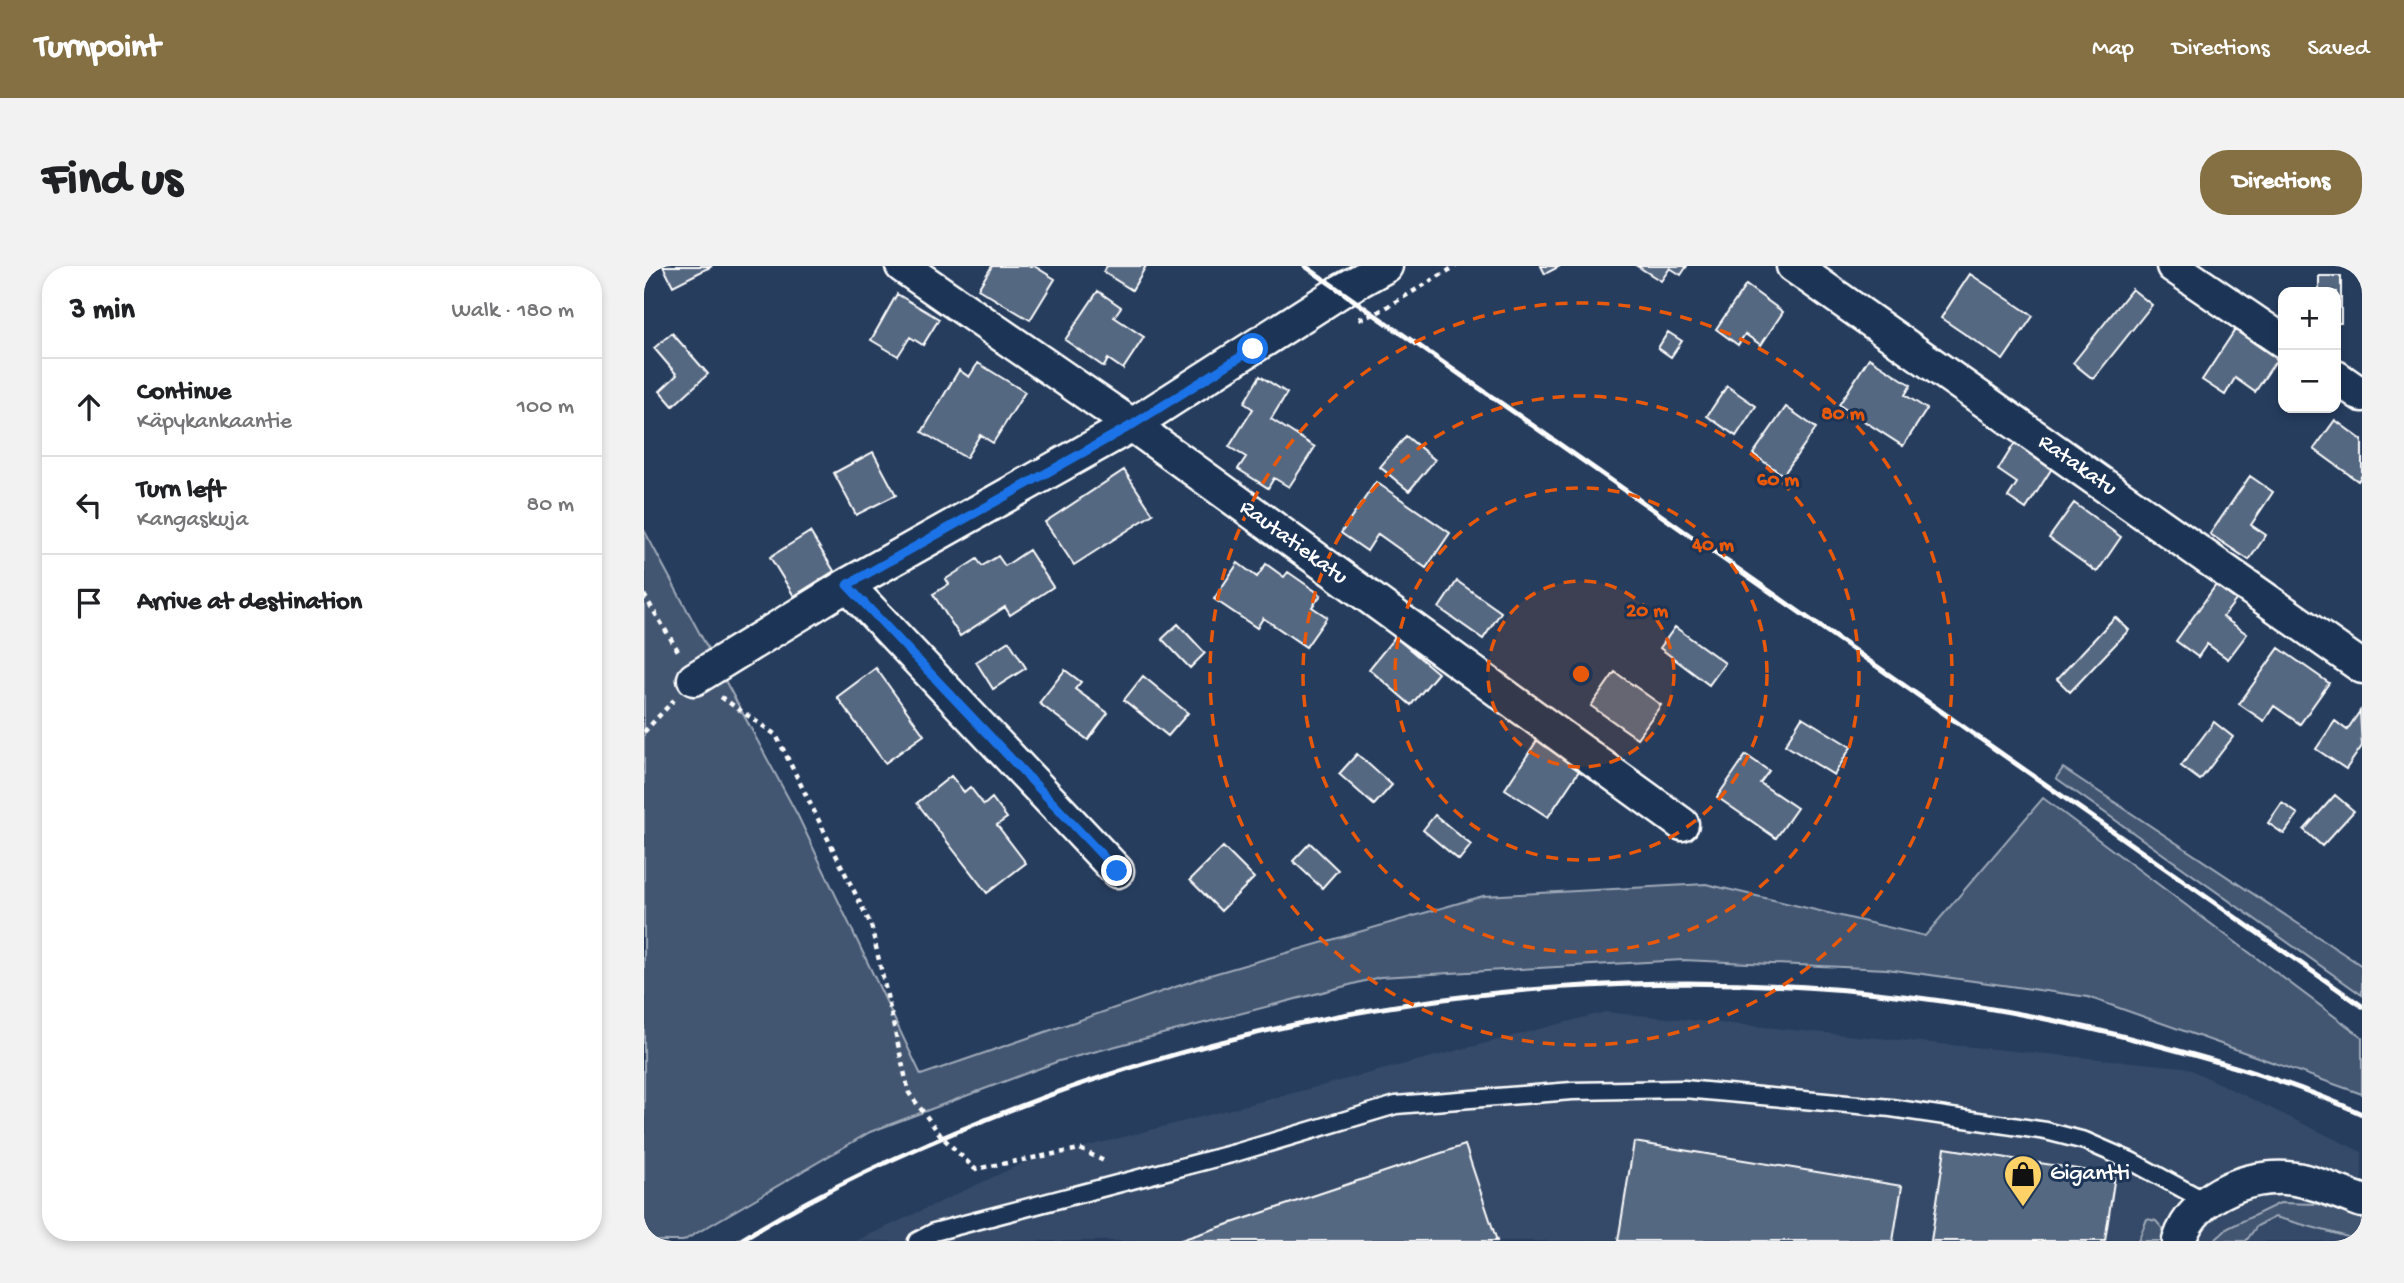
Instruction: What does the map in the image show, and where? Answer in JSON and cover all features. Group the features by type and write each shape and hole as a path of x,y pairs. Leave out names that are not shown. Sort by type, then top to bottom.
{"street":[{"name":"Rautatiekatu","path":"902,266 1132,425 1682,824"},
{"name":"Ratakatu","path":"1793,266 2362,667"},
{"path":"2173,266 2278,338"},
{"path":"694,679 847,585 1132,425 1371,269"},
{"path":"2341,380 2362,395"},
{"path":"847,585 1117,871"},
{"path":"2179,1241 2182,1232 2205,1201 2255,1179 2303,1180 2362,1201"}],"lane":[{"path":"917,1241 934,1232 1222,1156 1396,1105 1572,1091 1684,1089 1891,1108 2046,1131 2085,1141 2131,1161 2205,1201"}],"path":[{"path":"644,595 694,679 776,736 871,925 909,1093 942,1137 975,1169 1080,1149 1108,1163"},
{"path":"644,732 694,679"}],"shaded area":[{"path":"644,530 798,816 921,1075 1210,975 1483,896 1706,884 1925,936 2043,798 2362,1037 2362,1094 2088,997 1887,969 1683,960 1380,977 1059,1061 870,1132 683,1241 644,1241"},
{"path":"2063,768 2362,966 2362,995 2056,778"},
{"path":"1605,1012 2185,1067 2362,1152 2362,1241 856,1241 1023,1163"},
{"path":"2280,1203 2318,1204 2362,1218 2362,1241 2275,1217 2257,1226 2246,1241 2214,1241 2228,1228"},
{"path":"2147,1219 2156,1221 2163,1229 2161,1241 2138,1241"}],"building":[{"path":"663,266 712,266 673,286"},
{"path":"992,266 1034,266 1055,279 1030,320 978,289"},
{"path":"1107,266 1146,266 1132,290 1103,272"},
{"path":"1541,266 1560,266 1545,274"},
{"path":"1637,266 1687,266 1681,275 1670,268 1661,281"},
{"path":"1970,274 2033,316 2003,360 1941,318"},
{"path":"2319,276 2341,276 2341,287 2319,287"},
{"path":"1746,285 1783,312 1761,345 1745,334 1738,345 1716,329"},
{"path":"2132,289 2152,305 2093,379 2073,363"},
{"path":"1098,291 1121,307 1114,317 1144,337 1123,369 1108,359 1104,367 1065,340"},
{"path":"897,294 939,319 923,345 910,337 898,356 871,340"},
{"path":"2235,330 2277,359 2255,392 2235,378 2225,395 2202,380"},
{"path":"1668,332 1682,341 1671,357 1658,348"},
{"path":"672,333 708,374 673,406 660,391 677,375 654,348"},
{"path":"1869,358 1911,385 1905,395 1927,409 1903,446 1839,405"},
{"path":"978,363 1025,392 993,443 980,435 966,458 922,432 959,370 969,377"},
{"path":"1260,376 1287,393 1271,419 1315,447 1289,487 1274,478 1268,488 1238,469 1246,457 1229,447 1253,409 1244,403"},
{"path":"1727,386 1756,406 1736,436 1707,416"},
{"path":"1786,407 1816,428 1783,475 1753,454"},
{"path":"2335,420 2362,440 2362,475 2358,481 2314,449"},
{"path":"1406,436 1435,460 1409,491 1380,467"},
{"path":"2016,441 2054,465 2026,509 2008,497 2017,483 1998,470"},
{"path":"873,452 896,495 856,515 834,473"},
{"path":"1124,470 1153,514 1074,565 1045,522"},
{"path":"2250,476 2273,492 2251,525 2266,535 2249,560 2210,534"},
{"path":"1376,482 1450,533 1426,568 1378,534 1367,551 1341,533"},
{"path":"2074,503 2121,537 2097,572 2049,538"},
{"path":"810,532 834,571 794,596 770,557"},
{"path":"1029,550 1053,587 1010,615 1005,607 960,636 933,594 949,584 946,579 977,559 982,566 998,556 1005,566"},
{"path":"1238,563 1257,577 1266,564 1284,577 1288,572 1321,595 1312,607 1327,617 1306,647 1263,618 1257,628 1214,599"},
{"path":"1457,581 1501,612 1483,639 1439,608"},
{"path":"2216,585 2236,600 2223,617 2247,634 2228,659 2207,644 2198,657 2176,641"},
{"path":"2115,617 2129,630 2070,692 2057,679"},
{"path":"1178,624 1205,653 1190,668 1162,639"},
{"path":"1675,627 1725,663 1709,685 1660,648"},
{"path":"1395,637 1438,673 1411,705 1369,669"},
{"path":"1009,641 1026,668 993,689 976,662"},
{"path":"2279,648 2329,683 2300,724 2274,706 2264,721 2239,704"},
{"path":"876,668 924,735 885,763 837,697"},
{"path":"1065,670 1081,682 1075,689 1108,713 1088,740 1039,703"},
{"path":"1615,672 1661,705 1637,738 1591,706"},
{"path":"1143,676 1188,713 1168,736 1124,700"},
{"path":"2360,711 2362,746 2346,769 2316,749 2335,721 2347,730"},
{"path":"1802,717 1851,747 1834,775 1785,745"},
{"path":"2214,722 2233,737 2200,780 2181,766"},
{"path":"1538,739 1581,768 1548,817 1505,789"},
{"path":"1357,754 1392,785 1374,805 1339,774"},
{"path":"1746,755 1769,771 1760,783 1797,808 1776,838 1717,797"},
{"path":"951,776 964,792 970,787 984,805 992,798 1007,818 997,825 1026,863 987,893 917,803"},
{"path":"2335,795 2354,811 2322,846 2304,830"},
{"path":"2282,803 2298,814 2284,834 2268,823"},
{"path":"1435,815 1471,845 1459,860 1423,830"},
{"path":"1310,843 1338,870 1322,888 1293,861"},
{"path":"1223,847 1254,878 1221,911 1190,880"},
{"path":"1634,1142 1902,1186 1893,1241 1618,1241"},
{"path":"1465,1145 1497,1241 1178,1241"},
{"name":"Gigantti","path":"1945,1148 2115,1175 2105,1241 1931,1241"}],"railway":[{"path":"1305,266 2362,1006"},
{"path":"739,1241 830,1190 926,1145 990,1118 1129,1068 1271,1030 1415,1003 1561,987 1708,983 1855,991 2001,1011 2145,1042 2200,1057 2282,1082 2362,1114"}],"place":[{"name":"Gigantti","path":"2023,1208"}],"route":[{"path":"1117,871 847,585 1132,425 1253,349"}]}
